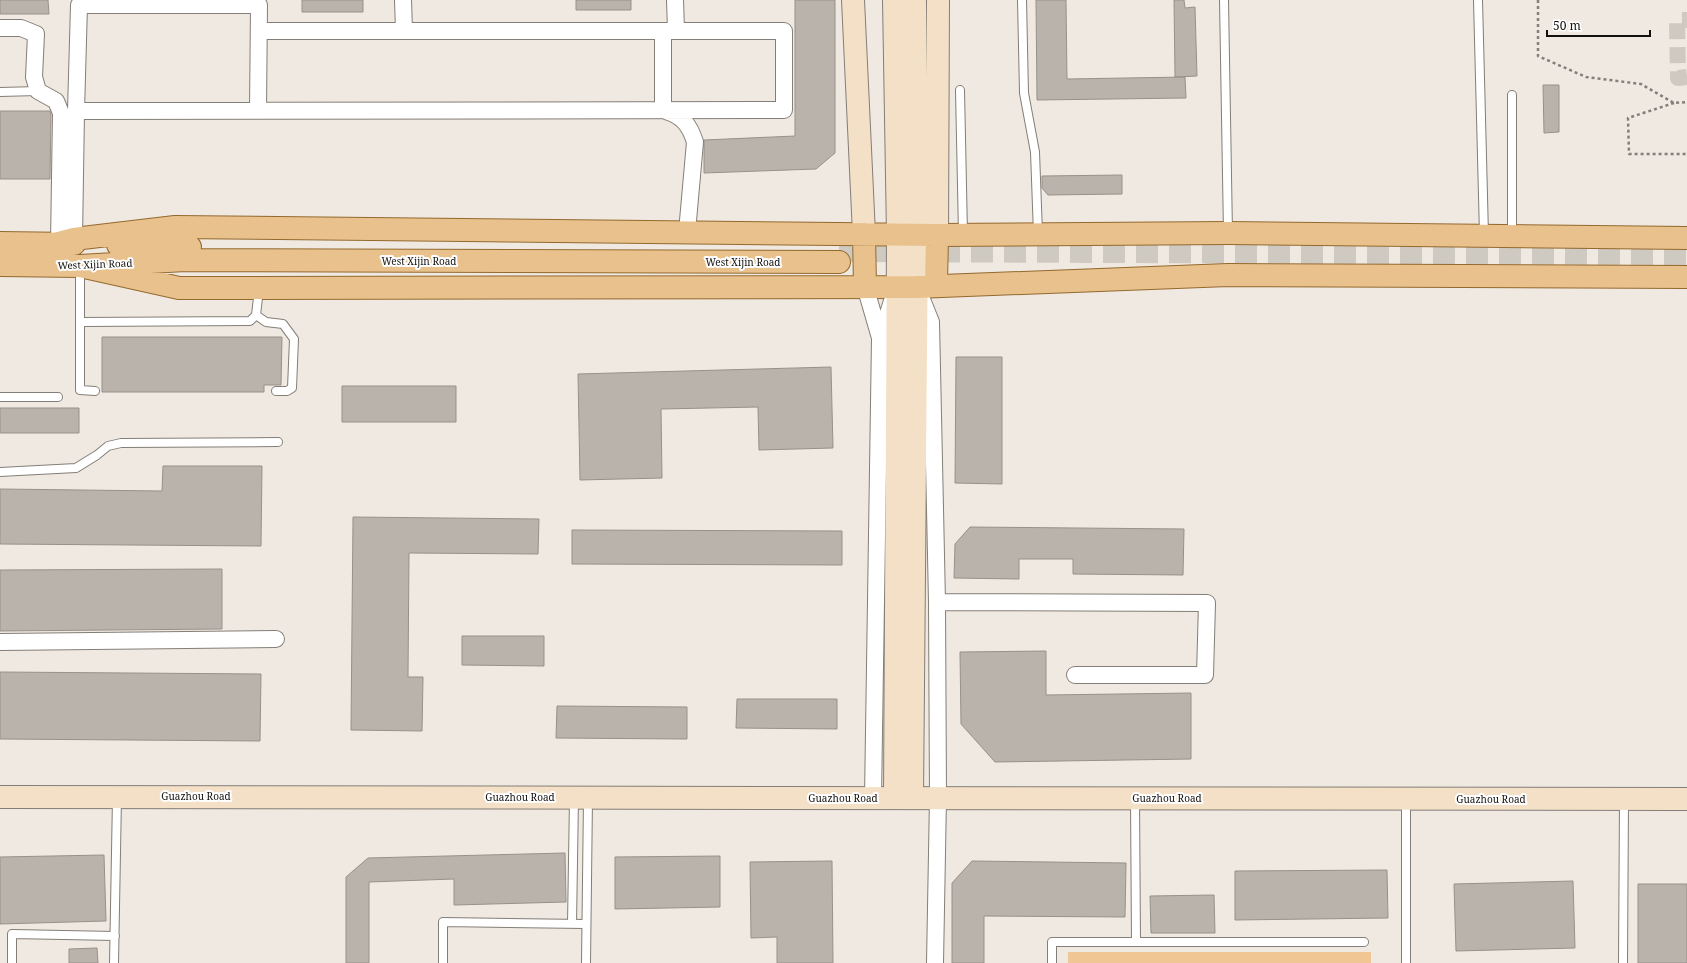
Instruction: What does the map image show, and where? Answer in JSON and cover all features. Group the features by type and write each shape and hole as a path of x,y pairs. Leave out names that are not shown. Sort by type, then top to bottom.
{"main road":[{"path":"66,241 175,227 917,235 1228,233 1687,238"},
{"path":"864,234 864,286"},
{"path":"917,235 917,287"},
{"name":"West Xijin Road","path":"0,243 66,241 188,247 839,257 185,260 80,266 0,265"},
{"path":"80,266 179,288 917,287 1228,275 1687,277"}],"street":[{"path":"403,0 404,31"},
{"path":"663,110 669,31 675,0"},
{"path":"853,0 864,234"},
{"path":"894,0 917,235"},
{"path":"904,798 917,287 915,0"},
{"path":"917,235 938,0"},
{"path":"66,241 76,111 77,2 259,5 258,110"},
{"path":"0,28 21,28 36,34 34,77 38,91 56,101 61,113 66,241"},
{"path":"76,111 784,110 784,31 259,31"},
{"path":"663,110 675,114 684,121 692,130 695,142 687,232"},
{"path":"864,286 880,338 873,798"},
{"path":"880,338 917,287"},
{"path":"917,287 931,322 937,602 938,798 935,963"},
{"path":"937,602 1207,603 1205,675 1075,675"},
{"path":"0,642 276,639"},
{"name":"Guazhou Road","path":"0,797 1687,799"}],"lane":[{"path":"1022,0 1024,93 1035,152 1038,234"},
{"path":"1224,0 1228,233"},
{"path":"1478,0 1484,236"},
{"path":"960,90 963,235"},
{"path":"0,92 38,91"},
{"path":"1512,95 1512,237"},
{"path":"80,266 80,390 95,391"},
{"path":"81,322 250,321 256,315 259,287"},
{"path":"256,315 266,322 283,324 294,339 292,388 287,391 276,391"},
{"path":"0,397 58,397"},
{"path":"0,472 76,468 108,446 121,443 278,442"},
{"path":"114,963 117,796"},
{"path":"572,924 581,797"},
{"path":"581,797 586,963"},
{"path":"1135,798 1136,942"},
{"path":"1406,799 1406,963"},
{"path":"1623,963 1624,799"},
{"path":"443,963 443,922 585,924"},
{"path":"12,963 12,934 115,936"},
{"path":"1052,963 1052,942 1364,942"}],"path":[{"path":"1538,0 1538,56 1586,77 1641,84 1674,103"},
{"path":"1687,102 1674,103 1628,118 1629,154 1687,154"}],"shaded area":[{"path":"1068,952 1371,952 1371,963 1068,963"}],"building":[{"path":"0,0 48,0 49,14 0,14"},
{"path":"302,0 363,0 363,12 302,12"},
{"path":"576,0 631,0 631,10 576,10"},
{"path":"795,0 835,0 835,153 816,169 704,173 704,140 795,136"},
{"path":"1036,0 1066,0 1067,79 1185,77 1186,98 1037,100"},
{"path":"1174,0 1184,0 1185,8 1195,7 1197,76 1175,77"},
{"path":"1543,85 1559,85 1559,132 1544,133"},
{"path":"0,111 50,111 50,179 0,179"},
{"path":"1122,175 1122,194 1048,195 1042,188 1042,176"},
{"path":"102,337 282,337 281,385 264,385 264,392 102,392"},
{"path":"956,357 1002,357 1002,484 955,483"},
{"path":"831,367 833,448 759,450 758,407 661,409 662,478 580,480 578,374"},
{"path":"342,386 456,386 456,422 342,422"},
{"path":"0,408 79,408 79,433 0,433"},
{"path":"163,466 262,466 261,546 0,544 0,489 162,491"},
{"path":"353,517 539,519 538,554 409,553 408,677 423,677 422,731 351,730"},
{"path":"970,527 1184,529 1183,575 1073,574 1073,559 1019,559 1019,579 954,578 955,544"},
{"path":"572,530 842,531 842,565 572,564"},
{"path":"222,569 222,629 0,631 0,570"},
{"path":"462,636 544,636 544,666 462,665"},
{"path":"1046,651 1046,695 1191,693 1191,759 995,762 961,724 960,652"},
{"path":"0,672 261,674 260,741 0,739"},
{"path":"737,699 837,699 837,729 736,728"},
{"path":"557,706 687,707 687,739 556,738"},
{"path":"565,853 566,902 454,905 454,879 369,882 369,963 346,963 346,877 368,858"},
{"path":"104,855 106,921 0,924 0,857"},
{"path":"720,856 720,907 615,909 615,857"},
{"path":"832,861 833,963 777,963 777,937 751,938 750,862"},
{"path":"972,861 1126,863 1125,917 984,916 984,963 952,963 952,883"},
{"path":"1387,870 1388,918 1235,920 1235,871"},
{"path":"1573,881 1575,948 1456,951 1454,884"},
{"path":"1638,884 1687,884 1687,963 1638,963"},
{"path":"1214,895 1215,933 1151,933 1150,896"},
{"path":"97,948 98,963 69,963 69,949"}],"tunnel":[{"path":"1687,20 1677,20 1678,78 1687,77"},
{"path":"839,251 1687,254"}]}
